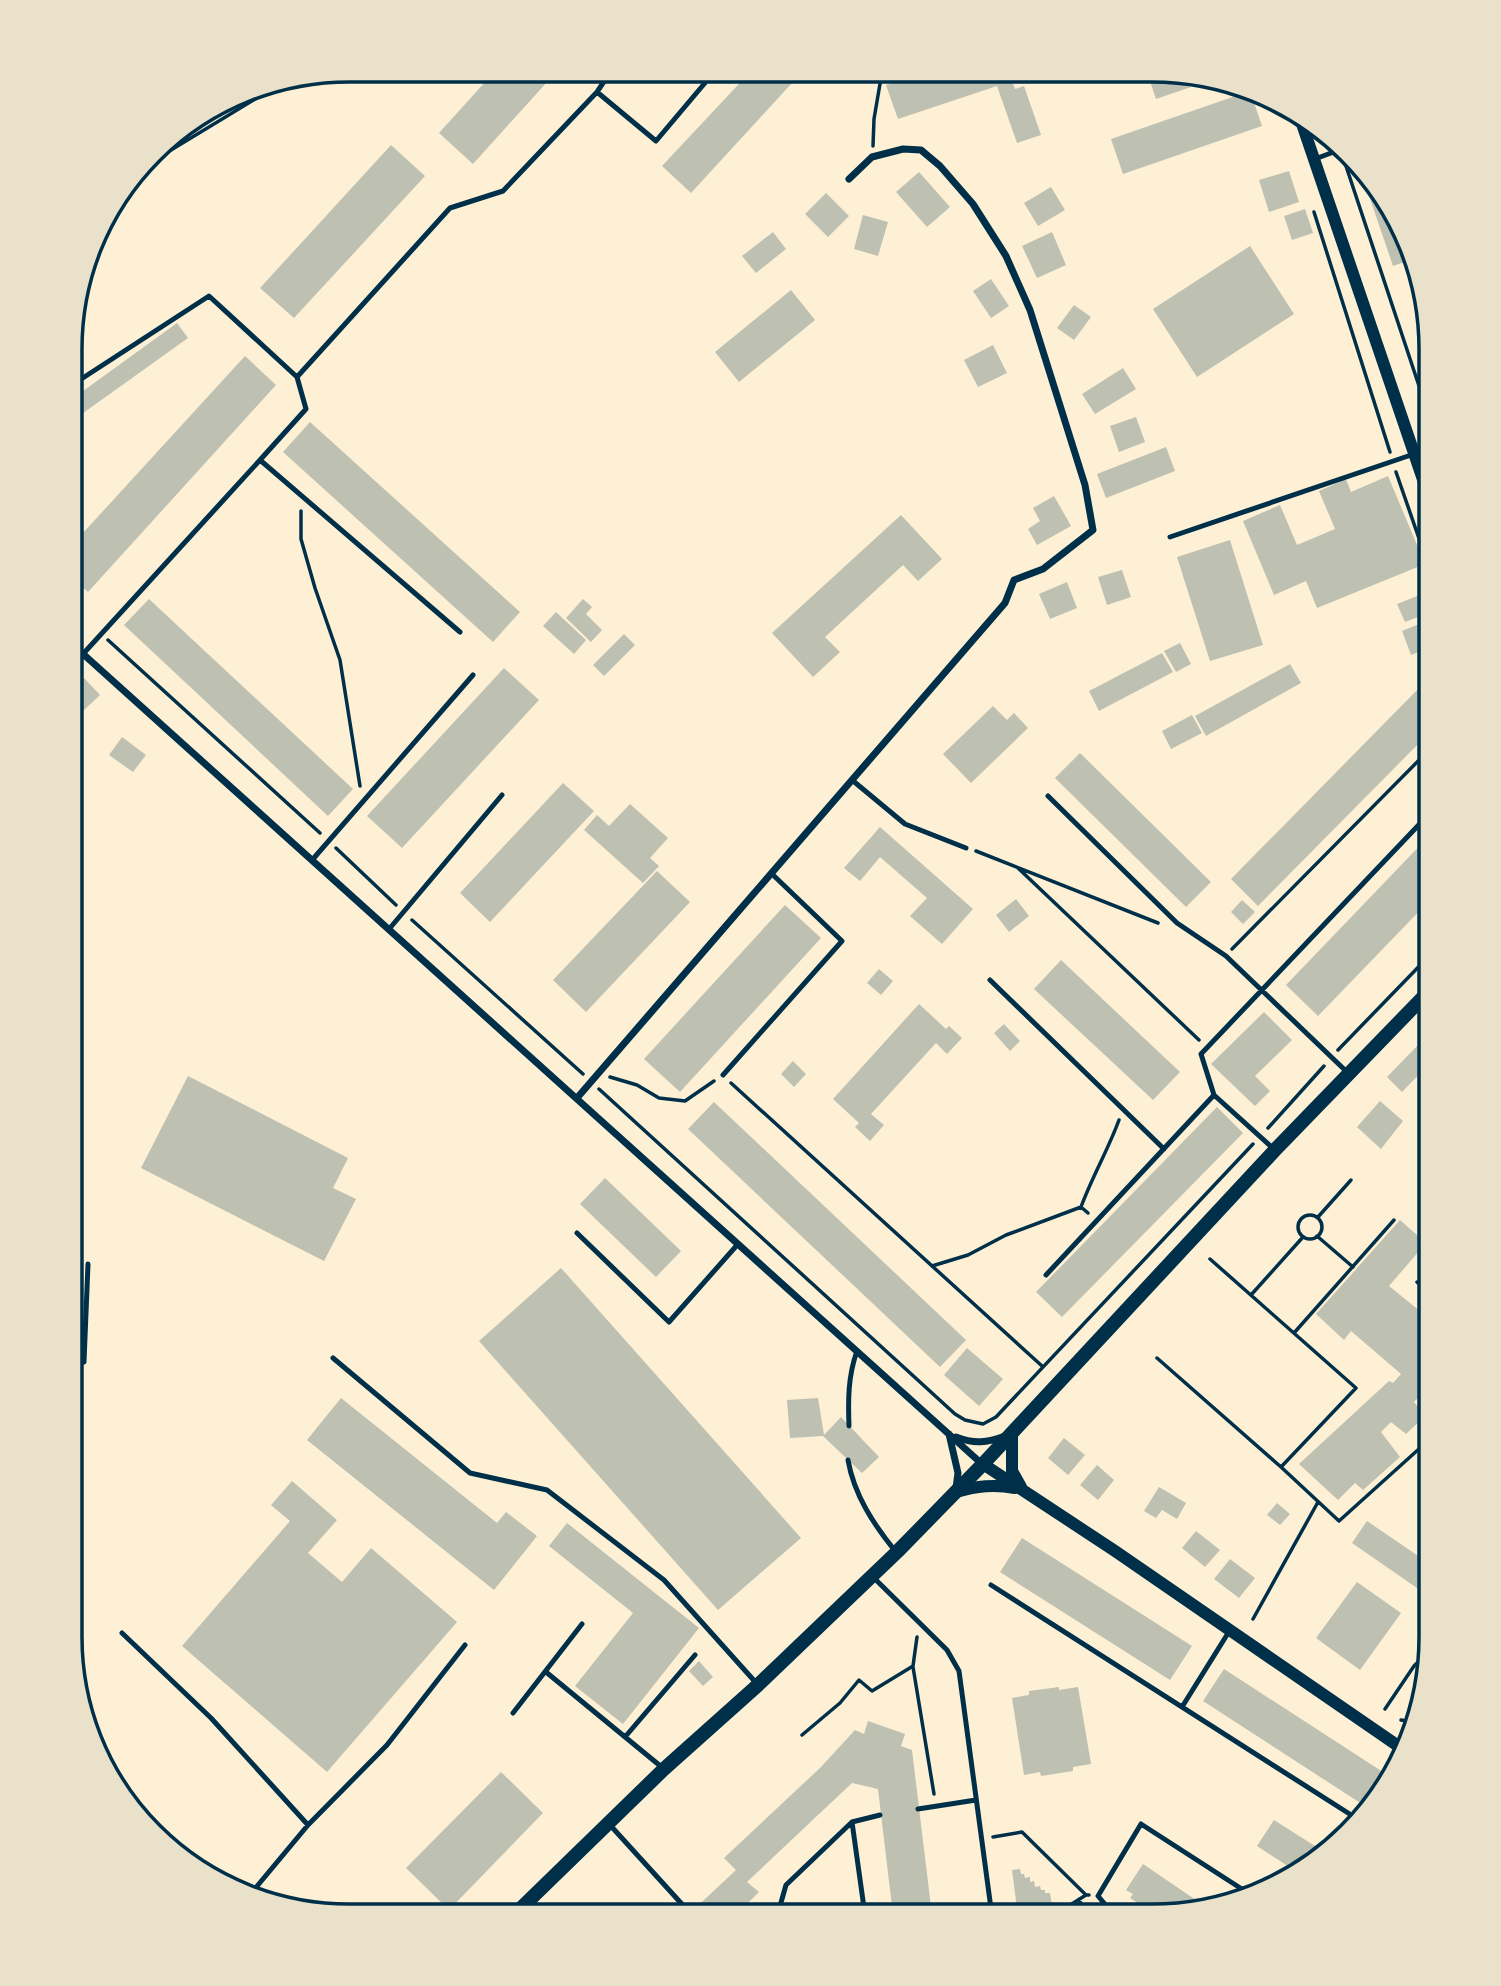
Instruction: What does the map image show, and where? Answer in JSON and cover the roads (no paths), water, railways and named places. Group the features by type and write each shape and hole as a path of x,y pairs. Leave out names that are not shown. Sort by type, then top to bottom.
{"main road":[{"path":"525,1904 664,1769 758,1685 897,1552 983,1464 1275,1150 1419,1001"}],"street":[{"path":"1305,130 1419,468"},
{"path":"577,1098 1005,604 1014,580 1043,569 1093,530 1085,485 1030,310 1006,256 973,204 940,166 921,150 903,149 872,157 849,179"},
{"path":"83,654 983,1464 1396,1744"},
{"path":"949,1434 972,1443 990,1442 1012,1433 1012,1471 1023,1490"},
{"path":"949,1434 958,1473 956,1492 998,1485 1023,1490"}],"lane":[{"path":"297,377 450,208 503,191 604,82"},
{"path":"597,92 656,141 706,82"},
{"path":"1315,159 1332,153"},
{"path":"82,378 208,296 297,377 306,409 83,654"},
{"path":"1170,537 1414,454"},
{"path":"260,460 460,632"},
{"path":"313,859 473,675"},
{"path":"852,780 905,824 966,848"},
{"path":"390,928 502,795"},
{"path":"1048,796 1177,923 1226,956 1349,1074"},
{"path":"1275,1150 1214,1095 1201,1054 1419,825"},
{"path":"723,1075 842,941 771,873"},
{"path":"990,980 1164,1149"},
{"path":"1046,1275 1214,1095"},
{"path":"577,1233 669,1322 738,1244"},
{"path":"82,1363 88,1264"},
{"path":"849,1426 851,1367 857,1351"},
{"path":"333,1358 470,1473 547,1490 664,1580 758,1685"},
{"path":"848,1460 851,1480 876,1527 897,1552"},
{"path":"872,1576 947,1650 959,1671 990,1904"},
{"path":"991,1585 1350,1815"},
{"path":"513,1713 582,1624"},
{"path":"1182,1707 1230,1630"},
{"path":"122,1633 211,1718 309,1825"},
{"path":"256,1887 309,1825 387,1745 465,1645"},
{"path":"625,1737 695,1655"},
{"path":"546,1672 664,1769"},
{"path":"918,1809 976,1800"},
{"path":"781,1904 786,1885 852,1822 880,1815"},
{"path":"852,1822 863,1904"},
{"path":"608,1823 682,1904"},
{"path":"1105,1904 1098,1896 1141,1824 1240,1889"}]}
